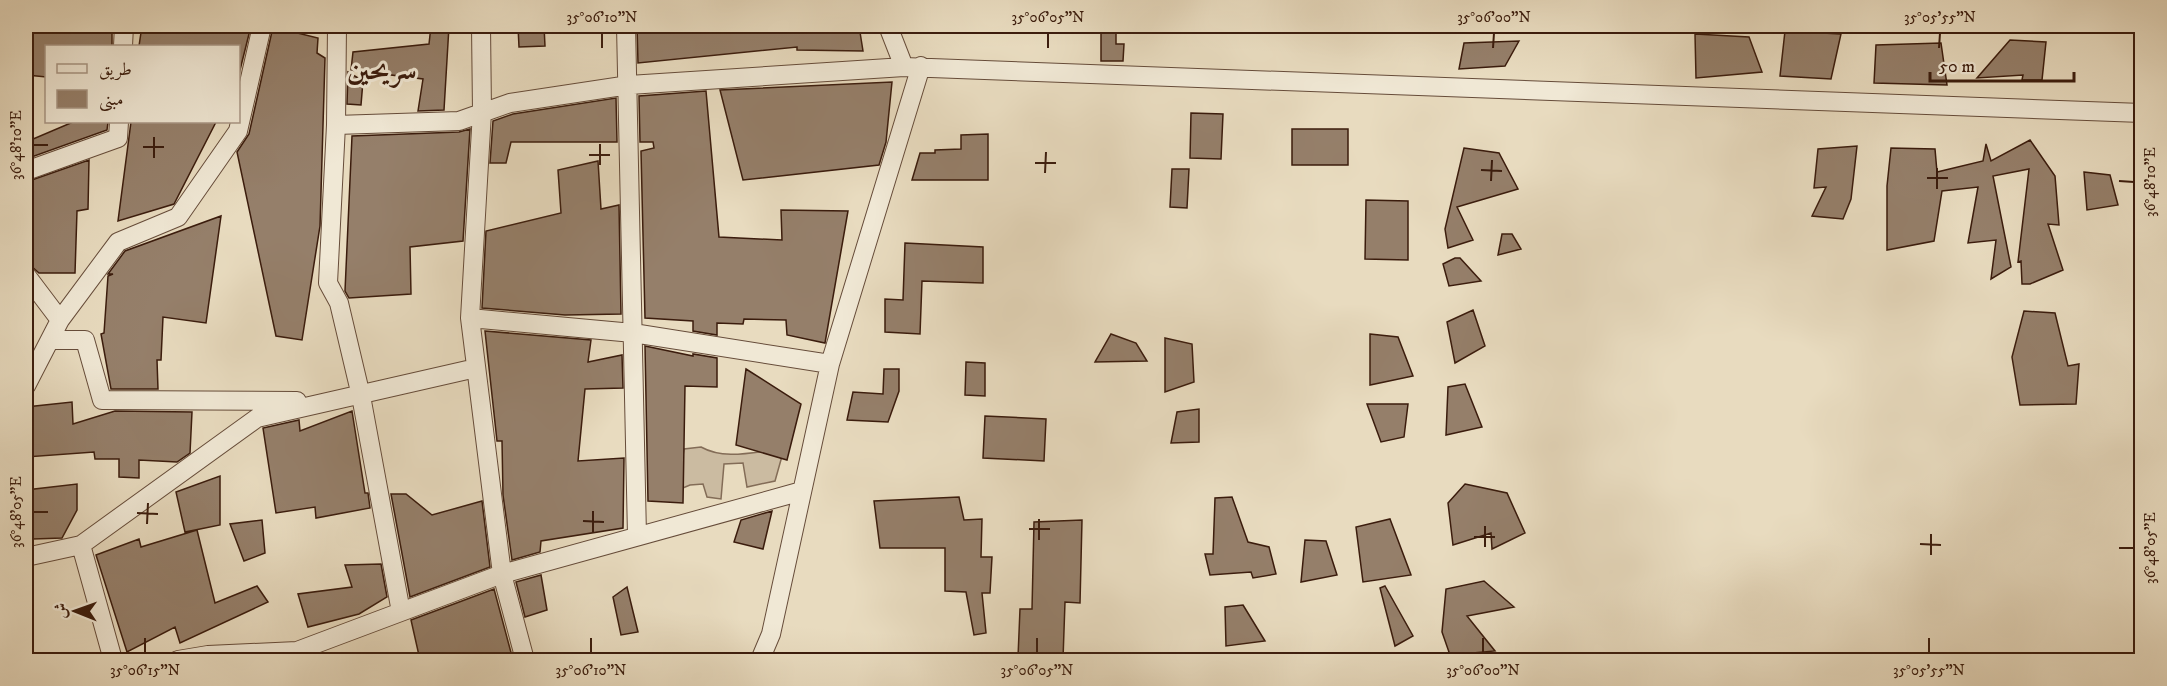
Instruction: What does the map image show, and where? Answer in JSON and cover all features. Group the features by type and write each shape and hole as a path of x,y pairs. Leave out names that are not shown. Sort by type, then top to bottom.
{"street":[{"path":"123,45 124,26"},
{"path":"240,122 262,26"},
{"path":"337,26 336,125 328,283 339,303 361,396 401,612"},
{"path":"481,26 482,112 470,318 502,574 525,660"},
{"path":"626,26 637,536"},
{"path":"760,660 771,634 830,364 913,66 888,26"},
{"path":"336,125 459,120 510,103 629,85 913,66 2142,113"},
{"path":"26,171 118,138 119,123"},
{"path":"26,386 60,320 118,242 178,217 238,131 240,123"},
{"path":"26,275 60,320"},
{"path":"470,318 633,333 830,364"},
{"path":"50,339 85,340 102,400 324,401"},
{"path":"26,557 81,545 257,418 476,368"},
{"path":"178,660 297,651 502,574 802,491"},
{"path":"81,545 113,660"}],"shaded area":[{"path":"701,447 721,454 784,449 775,481 747,487 743,463 724,464 721,499 707,497 703,484 690,485 678,490 684,449"}],"building":[{"path":"32,26 112,26 112,45 45,45 45,77 27,75"},
{"path":"142,26 251,26 240,70 240,45 139,45"},
{"path":"431,26 449,26 444,110 418,111 423,79 351,70 353,52 429,44"},
{"path":"518,26 544,26 545,46 519,47"},
{"path":"637,26 859,26 863,51 797,50 797,47 638,63"},
{"path":"1101,26 1116,26 1116,44 1124,44 1123,61 1101,61"},
{"path":"273,27 318,38 317,53 325,58 320,226 302,340 276,336 237,152 249,134"},
{"path":"1785,31 1841,34 1831,79 1780,76"},
{"path":"1695,34 1749,37 1762,72 1696,78"},
{"path":"2010,40 2046,42 2042,80 2022,80 2023,75 1977,78"},
{"path":"1519,41 1505,66 1459,69 1464,43"},
{"path":"1941,43 1947,85 1874,83 1876,45"},
{"path":"348,72 363,81 361,105 347,104"},
{"path":"892,82 886,142 879,165 743,180 720,90"},
{"path":"706,91 719,237 782,240 781,210 848,211 825,343 787,335 786,320 744,319 743,324 717,323 717,335 693,331 693,321 645,318 641,151 654,148 653,142 640,142 639,96"},
{"path":"616,98 617,142 511,142 506,163 490,163 493,121 513,114"},
{"path":"1191,113 1223,114 1221,159 1190,158"},
{"path":"71,123 108,123 107,130 26,159 26,142"},
{"path":"131,123 215,123 174,204 118,221"},
{"path":"470,129 463,241 410,247 411,294 349,298 345,291 352,136 459,132"},
{"path":"1292,129 1348,129 1348,165 1292,165"},
{"path":"988,134 988,180 912,180 920,153 961,149 961,135"},
{"path":"2030,140 2055,176 2059,225 2048,224 2063,270 2030,284 2022,284 2021,261 2018,262 2029,169 1993,176 2011,267 1991,279 1996,240 1968,243 1978,187 1942,191 1934,241 1887,250 1887,186 1891,148 1935,149 1937,172 1983,161 1986,144 1991,161"},
{"path":"1857,146 1851,199 1843,219 1812,216 1826,187 1814,188 1818,149"},
{"path":"1464,148 1499,153 1518,189 1457,207 1473,240 1448,248 1445,229"},
{"path":"89,160 88,209 77,211 75,273 39,273 30,265 26,228 26,182"},
{"path":"598,161 601,209 619,205 621,314 565,315 482,308 486,231 561,213 558,170"},
{"path":"1172,169 1189,169 1187,208 1170,207"},
{"path":"2084,172 2110,175 2118,205 2087,210"},
{"path":"1366,200 1408,201 1408,260 1365,259"},
{"path":"221,216 206,323 163,317 161,360 157,360 158,389 111,389 101,334 104,333 108,276 113,274 108,274 125,251"},
{"path":"1502,234 1512,234 1521,249 1498,255"},
{"path":"905,243 983,247 983,283 922,281 920,334 885,332 885,299 903,300"},
{"path":"1460,258 1481,281 1449,286 1443,264"},
{"path":"1473,310 1485,346 1455,363 1447,322"},
{"path":"2024,311 2055,313 2068,366 2079,364 2076,404 2020,405 2012,357"},
{"path":"485,331 591,340 588,362 622,355 623,388 585,389 578,461 624,458 623,528 541,541 540,552 512,560 503,495 502,441 497,441"},
{"path":"1111,334 1136,343 1147,361 1095,362"},
{"path":"1370,334 1398,337 1413,376 1370,385"},
{"path":"1165,338 1192,344 1194,382 1165,392"},
{"path":"645,346 693,356 693,354 717,358 717,387 685,386 683,503 648,501"},
{"path":"966,362 985,363 985,396 965,395"},
{"path":"746,369 801,404 787,460 736,445"},
{"path":"884,369 899,369 899,391 888,422 847,420 853,392 883,394"},
{"path":"1465,384 1482,427 1446,435 1448,387"},
{"path":"72,402 73,424 115,411 192,412 190,453 177,462 139,460 139,478 119,477 119,459 95,459 94,452 26,457 26,407"},
{"path":"1367,404 1408,404 1404,437 1381,442"},
{"path":"1199,409 1199,442 1171,443 1177,412"},
{"path":"352,411 365,493 368,493 370,508 316,518 315,507 276,513 263,428 299,420 300,431"},
{"path":"985,416 1046,419 1044,461 983,458"},
{"path":"220,476 220,525 185,532 176,492"},
{"path":"77,484 77,510 62,538 33,539 26,490"},
{"path":"1465,484 1507,493 1525,533 1492,549 1491,533 1453,545 1448,503"},
{"path":"391,494 406,494 432,515 482,501 490,567 410,597"},
{"path":"959,497 964,520 982,519 981,557 992,557 990,593 982,593 986,633 974,635 966,592 945,591 945,548 880,548 874,501"},
{"path":"1232,497 1248,542 1269,547 1276,574 1253,578 1251,572 1210,575 1205,554 1213,554 1215,498"},
{"path":"772,511 763,549 734,542 741,520"},
{"path":"1390,519 1411,575 1363,582 1356,527"},
{"path":"262,520 265,553 244,561 230,524"},
{"path":"1082,520 1080,603 1065,602 1063,659 1018,657 1020,609 1032,609 1034,522"},
{"path":"197,530 215,603 257,586 268,602 180,643 175,627 127,652 96,555 139,539 141,547"},
{"path":"1305,540 1326,541 1337,575 1301,582"},
{"path":"381,564 387,597 359,614 308,627 298,594 352,587 345,565"},
{"path":"541,575 547,610 525,617 516,582"},
{"path":"1484,581 1514,607 1467,616 1495,651 1450,655 1442,632 1446,589"},
{"path":"1385,586 1413,636 1395,646 1380,588"},
{"path":"627,587 638,632 621,635 613,597"},
{"path":"494,589 513,660 447,660 445,656 420,660 411,620"},
{"path":"1243,605 1265,641 1226,646 1225,607"}],"district":[{"name":"سريحين","path":"382,70"}]}
